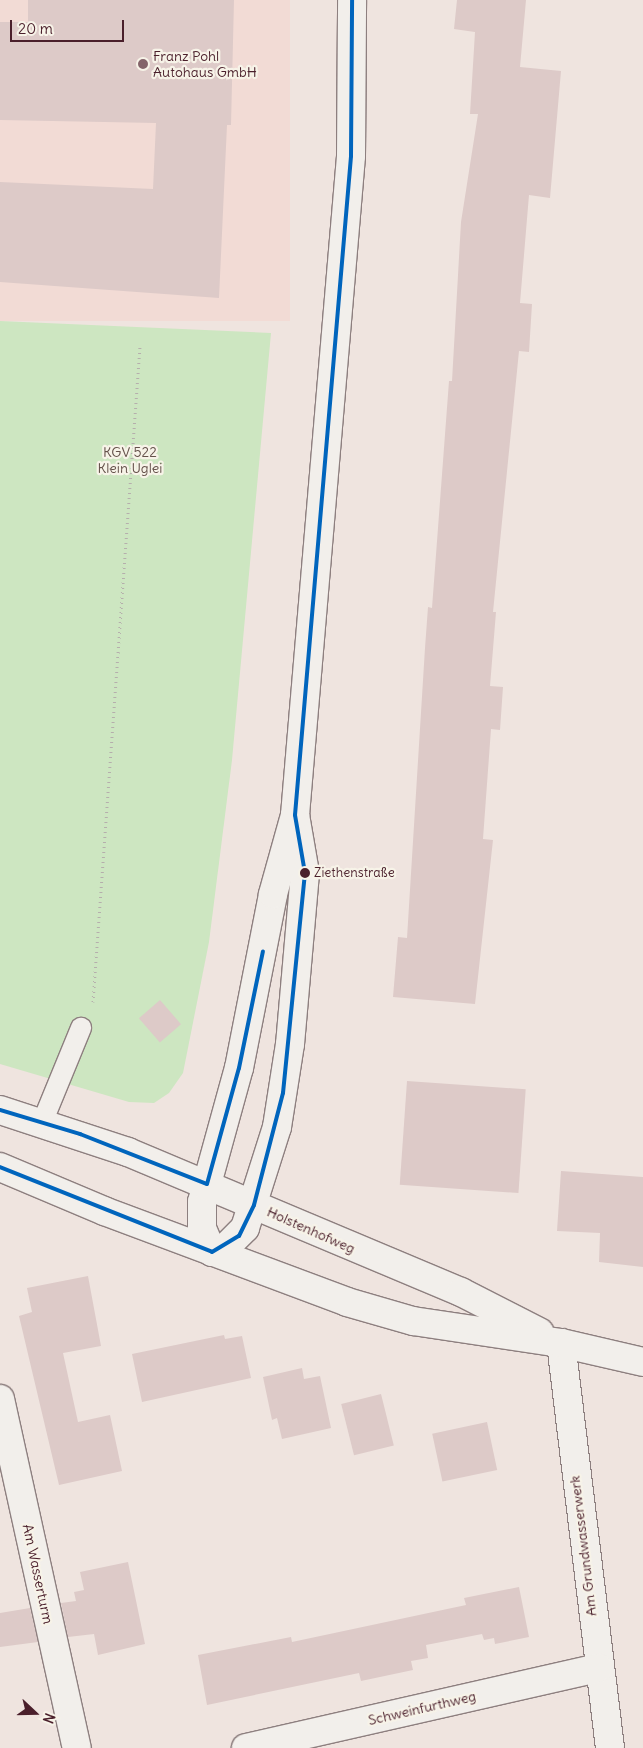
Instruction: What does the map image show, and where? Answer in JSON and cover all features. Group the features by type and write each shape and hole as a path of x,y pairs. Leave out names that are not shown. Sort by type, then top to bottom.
{"street":[{"path":"295,815 305,874 290,1044 277,1127 254,1205 239,1236 212,1252 200,1219 207,1184 239,1068 273,894 295,815 351,156 352,0"},
{"name":"Holstenhofweg","path":"0,1110 42,1122 207,1184 461,1292 561,1343"},
{"name":"Holstenhofweg","path":"0,1167 212,1252 347,1302 413,1321 561,1343 643,1362"},
{"name":"Am Grundwasserwerk","path":"561,1343 598,1668 610,1748"},
{"name":"Am Wasserturm","path":"0,1399 77,1748"},
{"name":"Schweinfurthweg","path":"246,1748 598,1668"}],"lane":[{"path":"42,1122 81,1028"}],"path":[{"path":"81,1028 94,999 140,346"}],"shaded area":[{"path":"0,0 290,0 290,321 0,321"}],"green space":[{"name":"KGV 522 Klein Uglei","path":"0,321 271,333 232,760 209,942 183,1073 169,1093 154,1103 129,1102 0,1064"}],"building":[{"path":"28,0 234,0 231,125 227,125 219,298 0,282 0,182 153,189 156,123 0,120 0,22 28,22"},
{"path":"457,0 526,0 520,67 561,71 550,198 529,195 520,303 532,304 529,352 519,351 493,612 496,612 490,686 503,687 500,730 491,729 483,839 493,840 475,1004 393,997 398,937 407,938 428,607 432,608 449,381 452,381 461,222 478,114 470,114 475,32 454,29"},
{"path":"160,1000 181,1024 160,1043 139,1018"},
{"path":"407,1081 526,1089 518,1193 400,1185"},
{"path":"561,1171 643,1177 643,1267 599,1262 600,1233 557,1231"},
{"path":"88,1276 101,1346 63,1353 78,1422 110,1415 122,1471 59,1485 19,1316 32,1312 27,1288"},
{"path":"224,1335 225,1339 242,1336 251,1378 142,1402 132,1354"},
{"path":"302,1368 304,1379 320,1376 331,1428 282,1439 277,1418 272,1420 263,1377"},
{"path":"381,1394 394,1445 354,1455 341,1404"},
{"path":"487,1422 497,1470 442,1482 432,1434"},
{"path":"128,1562 145,1644 98,1655 94,1634 68,1637 61,1603 76,1601 74,1592 84,1590 80,1572"},
{"path":"519,1587 529,1637 495,1644 494,1638 484,1640 482,1634 426,1645 428,1658 411,1661 413,1670 361,1681 359,1673 207,1705 198,1655 291,1637 292,1642 466,1605 464,1598"},
{"path":"30,1608 38,1642 0,1647 0,1613"}],"transit line":[{"path":"0,1167 212,1252 239,1236 254,1205 283,1093 305,873 295,815 351,156 352,0"},
{"path":"0,1110 80,1134 207,1184 239,1068 263,951"}],"place":[{"name":"Franz Pohl Autohaus GmbH","path":"143,64"},
{"name":"Ziethenstraße","path":"305,873"}]}
